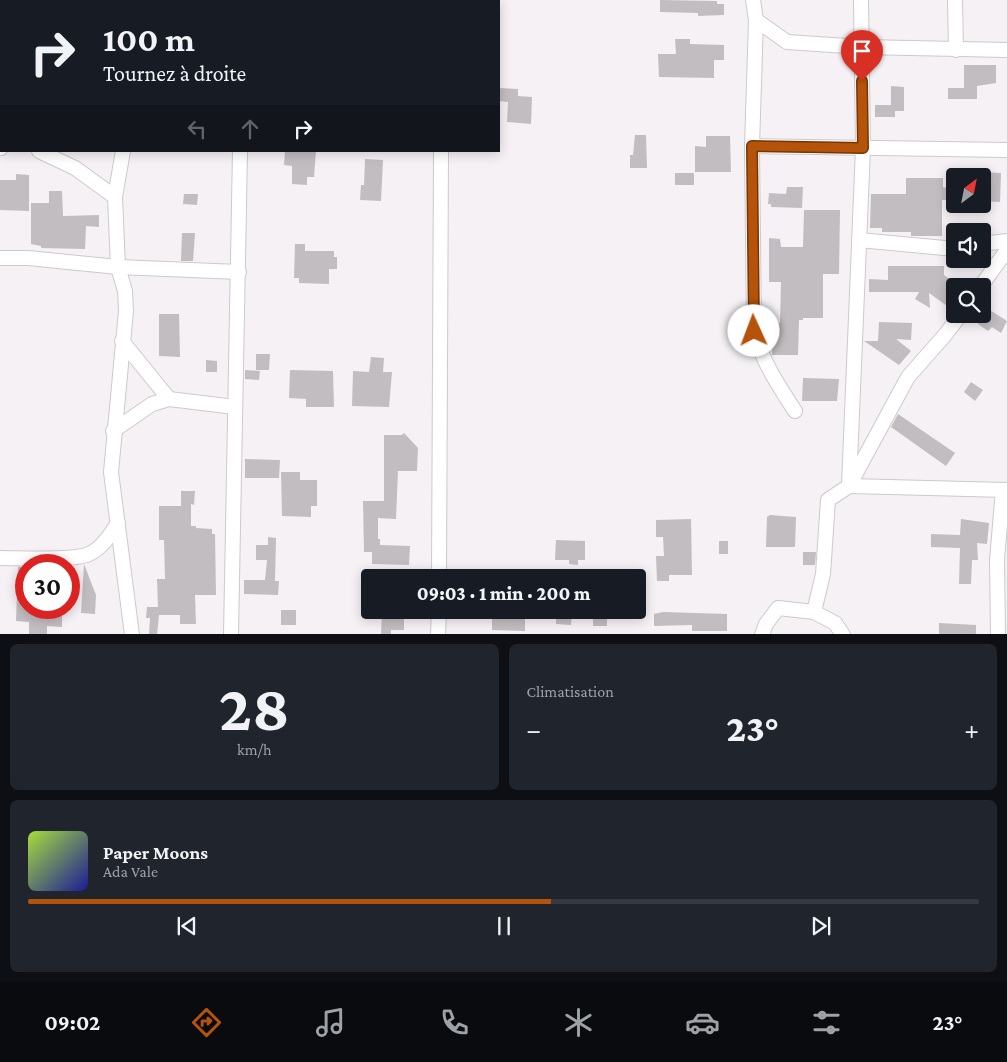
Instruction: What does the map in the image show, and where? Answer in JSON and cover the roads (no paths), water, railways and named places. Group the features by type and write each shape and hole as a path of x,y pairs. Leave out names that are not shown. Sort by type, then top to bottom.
{"street":[{"path":"753,0 756,20 752,146 754,331 759,350 773,378 795,411"},
{"path":"849,486 863,148 862,0"},
{"path":"955,0 956,50"},
{"path":"756,20 787,42 862,47 1007,50"},
{"path":"752,146 1007,150"},
{"path":"41,152 75,168 115,196"},
{"path":"123,152 115,196 118,267 125,291 111,476 132,634"},
{"path":"231,634 240,152"},
{"path":"439,569 441,152"},
{"path":"859,240 946,250"},
{"path":"991,243 1007,241"},
{"path":"987,278 1007,250"},
{"path":"0,258 28,258 118,267 239,272"},
{"path":"814,612 824,574 828,500 849,486 908,377 954,323"},
{"path":"122,341 169,399"},
{"path":"113,432 152,404 169,399 235,407"},
{"path":"849,486 1005,490 997,560 998,634"},
{"path":"0,558 82,556 99,547 118,523"},
{"path":"762,634 766,624 778,608 814,612 835,623 842,634"},
{"path":"438,634 439,619"}]}
